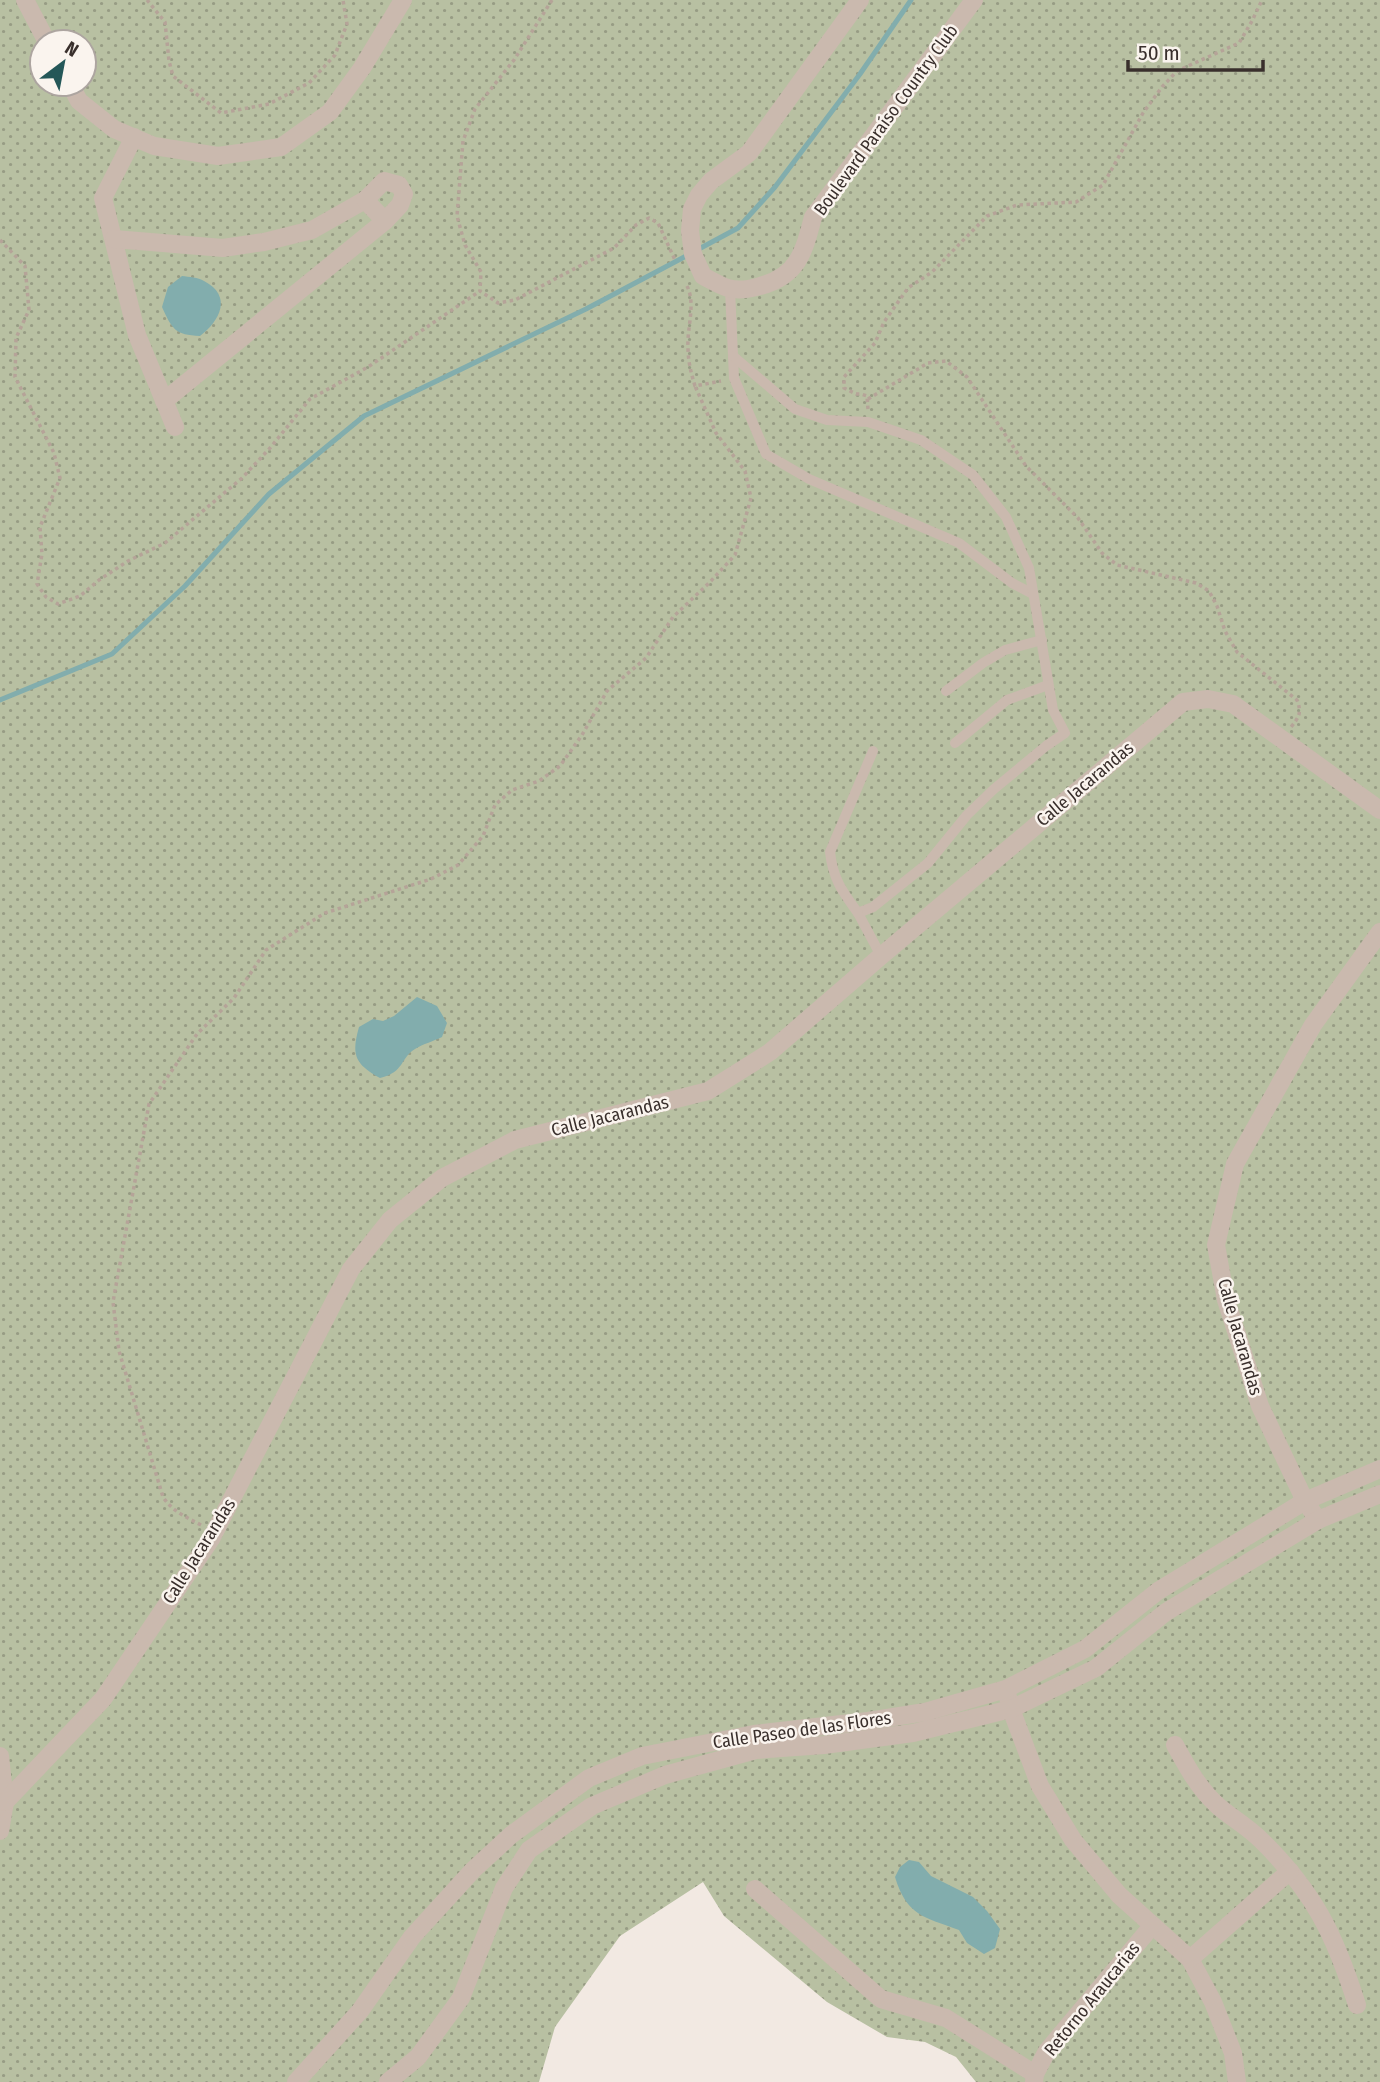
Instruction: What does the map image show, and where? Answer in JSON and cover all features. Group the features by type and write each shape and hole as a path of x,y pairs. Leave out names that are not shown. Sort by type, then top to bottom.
{"street":[{"path":"25,0 40,28"},
{"path":"77,98 114,129 154,146 218,156 281,147 330,112 362,68 403,0"},
{"path":"730,289 703,276 694,254 690,231 692,209 711,180 749,153 860,0"},
{"name":"Boulevard Paraíso Country Club","path":"730,289 750,289 784,278 805,245 813,217 974,0"},
{"path":"134,137 103,198 137,335 175,428"},
{"path":"114,239 223,248 264,242 312,230 365,200 384,181 399,185 404,194 400,205 385,221 164,401"},
{"path":"365,200 385,221"},
{"name":"Calle Jacarandas","path":"5,1802 103,1699 215,1533 351,1269 390,1220 442,1178 515,1140 708,1091 770,1052 1183,702 1208,699 1233,704 1380,810"},
{"name":"Calle Jacarandas","path":"1318,1520 1305,1501 1260,1406 1226,1300 1216,1245 1235,1164 1312,1025 1380,932"},
{"name":"Calle Paseo de las Flores","path":"296,2082 360,2011 412,1937 473,1870 511,1835 589,1778 642,1756 754,1734 925,1712 1006,1689 1085,1649 1158,1591 1305,1501 1380,1469"},
{"name":"Calle Paseo de las Flores","path":"388,2082 418,2057 461,1998 504,1888 529,1850 592,1806 665,1775 756,1750 824,1745 913,1733 1011,1709 1096,1668 1166,1612 1318,1520 1380,1494"},
{"path":"1006,1689 1040,1786 1073,1840 1119,1895 1190,1959 1213,2002 1233,2053 1237,2082"},
{"path":"1175,1745 1193,1778 1217,1805 1259,1838 1308,1894 1326,1923 1344,1964 1357,2005"},
{"path":"0,1756 5,1802 0,1831"},
{"path":"1190,1959 1290,1871"},
{"path":"755,1889 881,1999 946,2018 1034,2078"},
{"name":"Retorno Araucarias","path":"1034,2078 1047,2052 1152,1926"}],"lane":[{"path":"730,289 734,378 766,454 809,479 958,543 1012,583 1033,594"},
{"path":"733,356 795,409 827,420 868,422 921,440 973,475 1006,517 1028,568 1053,710 1065,733 994,789 967,815 928,863 873,907 858,913"},
{"path":"946,691 1005,650 1042,640"},
{"path":"955,743 1007,700 1048,685"},
{"path":"873,751 830,852 832,869 839,886 858,913 881,956"}],"path":[{"path":"147,0 165,22 173,76 221,113 269,104 309,83 335,55 346,24 342,0"},
{"path":"480,291 481,272 465,245 457,216 463,141 475,109 514,60 552,0"},
{"path":"868,422 868,399 865,394 856,394 844,388 844,377 875,343 884,322 908,288 932,272 987,216 1017,205 1076,202 1103,185 1143,113 1162,88 1177,71 1239,43 1262,0"},
{"path":"480,291 498,303 515,300 614,248 636,225 649,218 658,223 665,239"},
{"path":"0,240 24,266 26,277 29,310 16,338 15,377 54,453 60,478 40,527 42,554 37,584 46,597 58,604 80,596 128,561 165,543 242,478 310,399 368,367 480,291"},
{"path":"215,1533 180,1514 168,1505 163,1497 119,1351 113,1302 149,1104 197,1034 234,998 267,950 325,913 431,879 458,865 483,836 495,805 512,790 539,781 560,766 582,735 607,691 646,659 673,617 735,555 751,498 745,471 716,433 695,386 687,349 692,295"},
{"path":"868,399 928,363 946,360 967,377 1026,466 1078,518 1102,553 1117,565 1196,583 1209,591 1225,631 1237,652 1297,700 1299,717 1282,740"},
{"path":"695,386 734,378"}],"green space":[{"path":"0,0 1380,0 1380,2082 976,2082 956,2057 925,2042 887,2037 827,2002 724,1916 703,1882 620,1936 555,2027 539,2082 0,2082"}],"water":[{"path":"182,276 204,281 213,287 221,301 218,316 200,336 185,334 175,329 162,307 168,287"},
{"path":"417,997 437,1006 447,1023 442,1037 415,1049 398,1069 380,1078 365,1068 357,1058 355,1045 359,1027 373,1019 383,1021 394,1016"},
{"path":"909,1860 919,1862 931,1876 973,1897 987,1911 1000,1929 995,1948 984,1954 967,1943 959,1930 927,1918 911,1907 895,1877 900,1867"}],"waterway":[{"path":"697,250 738,228 775,187 860,74 911,0"},
{"path":"0,700 112,654 185,586 269,494 364,416 586,309 688,255"}]}
